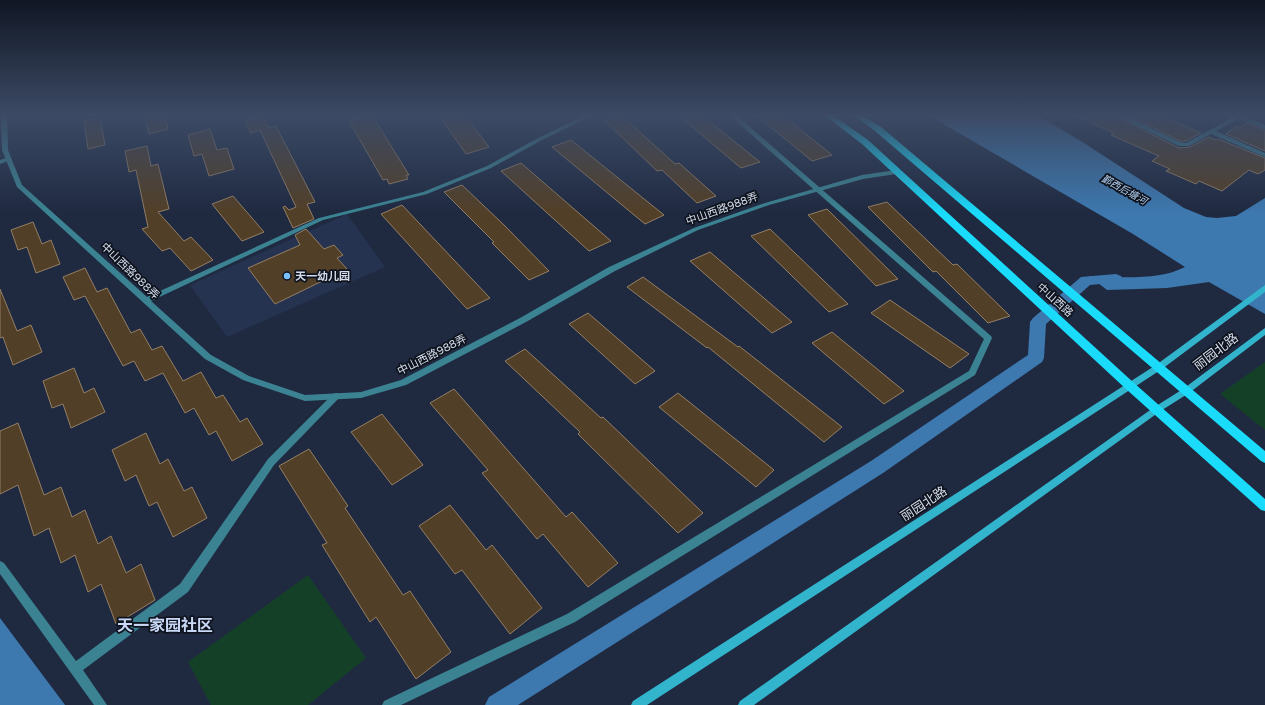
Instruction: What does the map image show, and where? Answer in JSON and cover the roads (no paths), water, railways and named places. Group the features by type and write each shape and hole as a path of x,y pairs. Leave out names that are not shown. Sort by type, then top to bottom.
{"main road":[{"name":"中山西路","path":"870,147 1074,336 1265,506"},
{"name":"中山西路","path":"899,147 1265,458"},
{"name":"丽园北路","path":"637,705 1159,367 1265,288"},
{"name":"丽园北路","path":"744,705 1156,410 1186,391 1265,331"}],"street":[{"name":"中山西路988弄","path":"5,147 20,186 208,357 246,378 305,398 361,395 403,383 523,320 612,269 696,229 767,204 819,189 862,177 896,172"},
{"path":"145,301 321,219 425,193 488,167 525,147"},
{"path":"388,705 571,618 972,373 988,338 770,147"},
{"path":"1246,147 1265,155"},
{"path":"0,162 9,159"},
{"path":"75,669 184,588 270,462 336,396"},
{"path":"0,566 101,705"}],"water":[{"name":"鄞西后塘河","path":"983,147 1090,147 1184,208 1206,217 1217,218 1236,216 1265,198 1265,314 1209,282 1167,288 1107,290 1089,276 1151,276 1185,267 1133,234"},
{"path":"0,618 65,705 0,705"}],"waterway":[{"path":"497,705 877,467 1036,358 1038,322 1086,280 1116,279"}],"place":[{"name":"天一幼儿园","path":"287,276"}],"district":[{"name":"天一家园社区","path":"165,626"}]}
